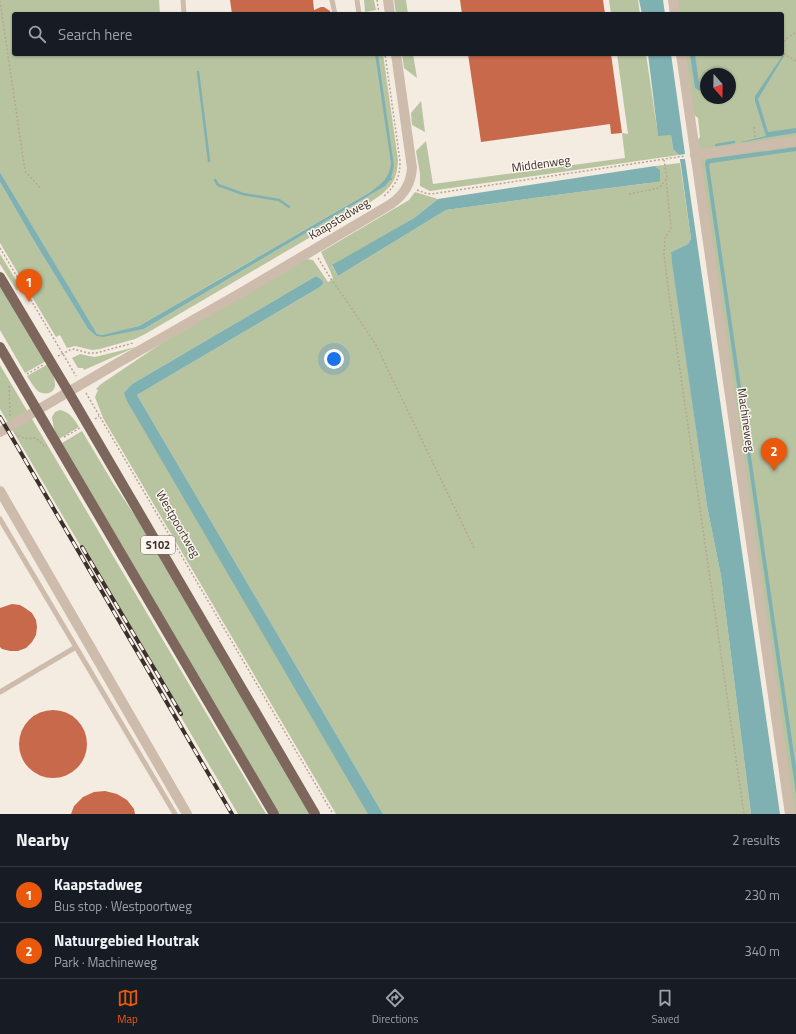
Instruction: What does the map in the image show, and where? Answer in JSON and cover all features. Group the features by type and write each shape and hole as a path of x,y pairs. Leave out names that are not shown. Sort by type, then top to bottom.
{"main road":[{"name":"S102","path":"0,277 315,814"},
{"name":"S102","path":"0,347 274,814"}],"street":[{"path":"388,0 390,12"},
{"path":"673,0 675,12"},
{"name":"Kaapstadweg","path":"0,432 237,295 394,202 401,196 408,186 412,168 396,56"},
{"name":"Machineweg","path":"681,56 690,156 790,814"},
{"path":"690,156 796,141"},
{"path":"0,491 188,814"}],"lane":[{"path":"183,0 184,12"},
{"path":"332,0 335,12"},
{"path":"357,0 359,12"},
{"path":"0,519 175,814"},
{"path":"0,692 76,647"}],"path":[{"path":"377,0 379,12"},
{"path":"0,1 25,170 41,189"},
{"path":"784,42 796,32"},
{"path":"784,54 796,61"},
{"name":"Kaapstadweg","path":"383,197 397,181 400,171 400,161 385,56"},
{"path":"754,127 755,136"},
{"name":"Middenweg","path":"408,186 431,194 690,156"},
{"path":"664,160 671,228 665,238 664,255 744,814"},
{"path":"629,194 659,188 666,179"},
{"name":"Westpoortweg","path":"0,248 333,814"},
{"path":"313,250 376,345 474,548"},
{"path":"62,354 74,349 88,353 96,353 137,342"}],"green space":[{"path":"0,0 159,0 160,12 12,12 12,56 383,56 398,160 396,174 388,189 372,201 135,339 92,350 75,346 67,348 60,335 56,337 0,243 0,182 88,329 96,336 102,335 97,334 0,172","holes":["380,186 378,190 144,329 107,335 139,326"]},
{"path":"364,0 374,0 376,10 365,12"},
{"path":"394,0 406,0 408,12 396,12"},
{"path":"609,0 638,0 640,12 611,12"},
{"path":"677,0 796,0 796,137 701,150 698,148 697,141 700,137 698,118 694,115 685,56 784,56 784,12 679,12"},
{"path":"402,56 413,56 417,78 404,68"},
{"path":"617,56 646,56 658,135 671,135 673,149 679,155 430,191 420,186 420,174 416,151 426,141 433,184 625,158 622,133 628,134"},
{"path":"421,101 425,132 412,125 411,113"},
{"path":"796,143 796,814 794,814 700,158"},
{"path":"680,163 691,239 688,244 671,252 707,506 721,576 751,814 383,814 137,395 320,287 324,283 316,276 132,384 125,393 370,814 336,814 103,418 95,397 98,390 96,389 101,384 162,343 307,259 313,260 328,282 333,279 321,252 409,200 415,192 438,199 414,218 332,266 338,276 446,210 657,182 660,170 655,166"},
{"path":"0,254 19,285 17,291 0,264"},
{"path":"0,283 46,361 25,373 0,330"},
{"path":"136,347 84,370 83,368 78,368 72,358 80,354 95,357"},
{"path":"48,364 55,384 54,388 53,391 49,393 39,392 27,376"},
{"path":"0,365 266,814 238,814 0,409"},
{"path":"60,410 69,414 79,427 59,439 54,429 52,417 55,412"},
{"path":"82,431 113,483 136,517 311,814 279,814 62,443"}],"water":[{"path":"639,0 663,0 665,12 642,12"},
{"path":"375,56 378,56 394,166 391,178 392,180 390,180 385,186 144,329 103,337 96,336 88,329 0,182 0,172 97,334 103,335 139,326 370,192 385,180 391,163"},
{"path":"648,56 671,56 685,154 679,155 673,149 671,135 658,136"},
{"path":"690,56 695,56 700,91 695,88"},
{"path":"782,56 784,56 758,99 768,132 796,128 796,133 741,142 766,136 755,101 755,96"},
{"path":"796,147 796,151 711,163 709,165 796,768 796,794 705,163 708,159"},
{"path":"680,159 685,159 780,814 751,814 721,576 707,506 672,263 671,252 688,244 691,239"},
{"path":"655,166 660,170 660,181 657,182 446,210 338,276 332,265 414,218 438,199"},
{"path":"316,276 324,283 320,287 137,395 383,814 368,814 127,401 124,393 132,384"}],"building":[{"path":"230,0 313,0 314,10 324,7 330,12 232,12"},
{"path":"460,0 603,0 605,12 462,12"},
{"path":"468,56 611,56 622,133 611,134 610,124 481,142"},
{"path":"12,604 20,605 32,613 36,620 37,627 36,635 32,642 26,648 18,651 10,651 0,647 0,608"},
{"path":"53,710 66,713 77,720 84,731 87,744 84,757 77,768 66,775 53,778 40,775 29,768 22,757 19,744 22,731 29,720 40,713"},
{"path":"105,791 117,794 127,800 134,809 135,814 71,814 74,806 83,797 94,792"}],"waterway":[{"path":"198,72 209,161"},
{"path":"716,145 734,142"},
{"path":"215,180 218,185 243,194 279,200 289,207"}],"railway":[{"path":"0,417 232,814"},
{"path":"82,547 181,714"}],"place":[{"name":"Kaapstadweg","path":"29,302"},
{"name":"Natuurgebied Houtrak","path":"774,471"}]}
